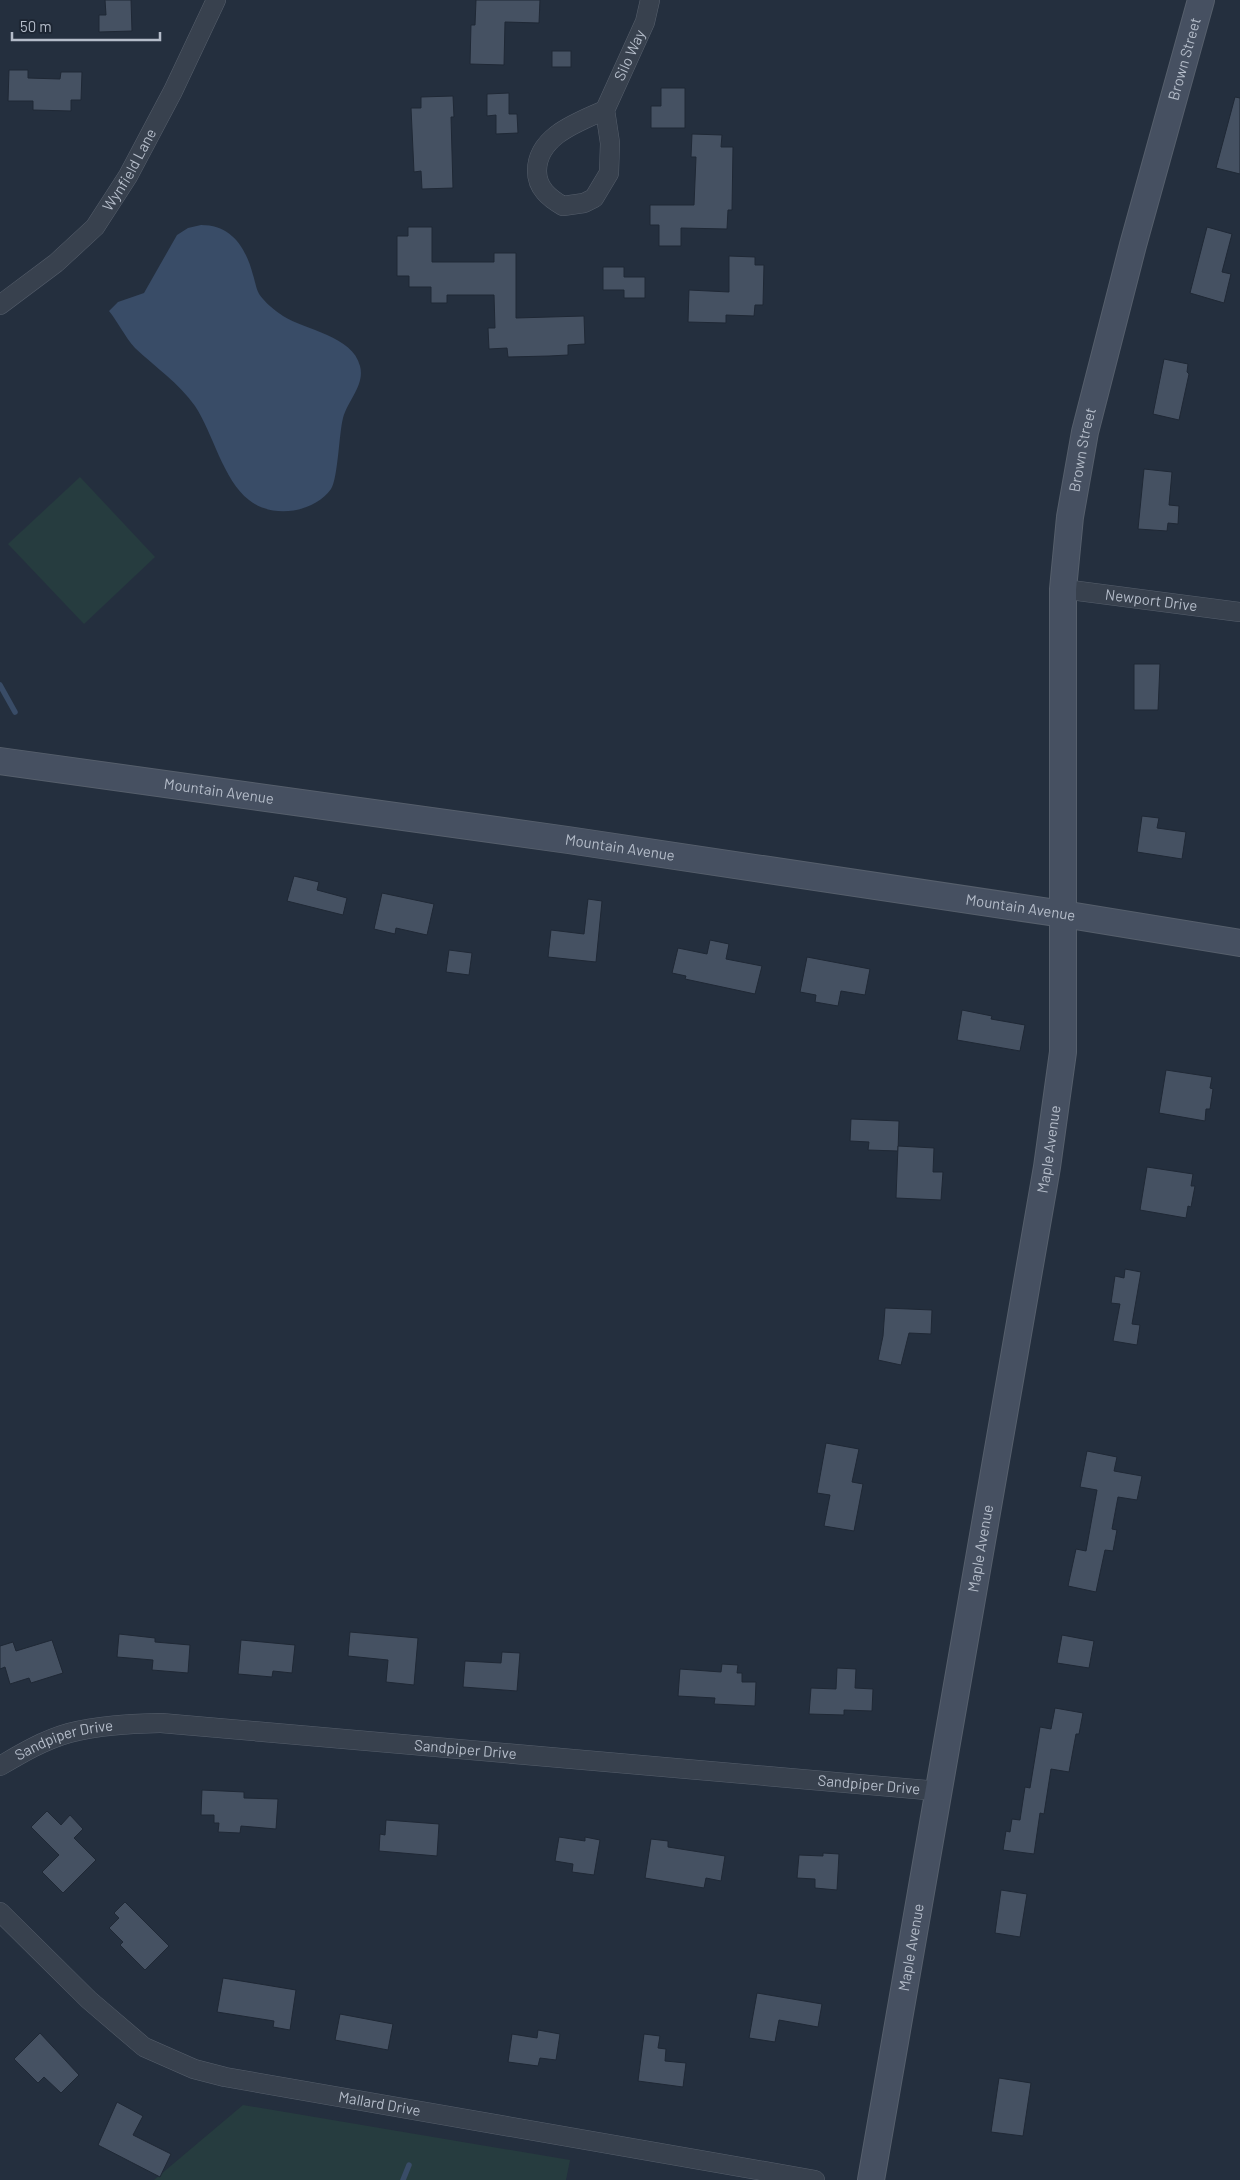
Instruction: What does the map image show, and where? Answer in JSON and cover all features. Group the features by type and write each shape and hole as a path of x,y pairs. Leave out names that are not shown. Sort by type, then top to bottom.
{"street":[{"name":"Wynfield Lane","path":"0,305 56,263 95,227 128,176 173,91 216,0"},
{"name":"Silo Way","path":"605,110 645,22 650,0"},
{"name":"Brown Street","path":"1063,914 1063,589 1070,517 1085,432 1133,245 1201,0"},
{"path":"605,110 610,143 609,173 594,198 584,203 563,206 543,190 537,179 537,162 542,149 554,136 605,110"},
{"name":"Newport Drive","path":"1063,589 1240,612"},
{"name":"Mountain Avenue","path":"0,760 568,840 1063,914 1240,943"},
{"name":"Maple Avenue","path":"871,2180 1047,1167 1063,1052 1063,914"},
{"name":"Sandpiper Drive","path":"0,1766 29,1749 69,1733 128,1724 161,1723 938,1791"},
{"name":"Mallard Drive","path":"0,1912 89,2000 144,2047 194,2069 225,2077 815,2180"}],"green space":[{"path":"80,477 155,557 84,624 8,544"},
{"path":"243,2105 570,2160 566,2180 154,2180"}],"water":[{"path":"201,225 221,229 242,247 259,294 270,306 292,321 338,341 356,356 360,366 360,380 343,418 333,484 324,497 304,508 292,511 269,510 258,506 240,491 225,469 195,406 174,383 135,348 109,311 118,302 144,293 177,235 188,228"}],"building":[{"path":"105,0 131,0 132,31 99,32 99,15 106,15"},
{"path":"476,0 540,0 539,23 505,22 504,65 470,64 471,25 475,25"},
{"path":"552,51 571,51 571,67 552,67"},
{"path":"9,70 28,70 28,78 60,79 61,72 82,72 81,100 71,100 71,111 33,110 33,101 8,101"},
{"path":"661,88 685,88 685,128 651,128 651,106 661,106"},
{"path":"509,93 509,114 517,114 518,133 496,134 496,115 487,116 487,94"},
{"path":"453,96 454,117 451,117 453,188 422,189 421,171 414,172 411,108 421,108 421,97"},
{"path":"1235,97 1240,98 1240,174 1216,168"},
{"path":"692,134 722,135 721,147 733,147 732,210 728,210 727,229 681,228 681,246 659,246 659,225 650,225 650,205 694,205 696,157 691,157"},
{"path":"408,227 432,227 432,262 494,262 494,253 516,253 516,318 584,316 585,344 568,345 568,355 549,356 508,357 507,348 489,349 488,328 495,328 494,295 447,295 447,303 431,303 431,287 409,287 409,276 397,276 397,236 408,236"},
{"path":"1207,227 1232,234 1222,272 1231,274 1224,303 1190,293"},
{"path":"729,256 755,257 755,265 764,265 763,305 755,305 754,316 726,315 726,323 688,322 689,290 729,292"},
{"path":"603,267 624,267 624,277 645,277 645,298 624,298 624,290 603,290"},
{"path":"1164,359 1188,364 1187,372 1189,374 1179,420 1153,414"},
{"path":"1144,469 1172,472 1169,505 1179,506 1178,524 1168,523 1167,531 1138,529"},
{"path":"1134,664 1160,664 1158,710 1134,710"},
{"path":"1142,816 1159,818 1157,828 1186,832 1182,859 1137,852"},
{"path":"294,876 319,882 317,890 347,898 343,915 287,901"},
{"path":"382,893 434,904 427,935 396,928 395,934 374,929"},
{"path":"588,899 602,901 596,962 548,957 551,930 584,934"},
{"path":"710,940 729,944 726,959 762,966 755,994 685,979 686,976 672,973 678,948 707,954"},
{"path":"449,950 472,953 469,975 446,972"},
{"path":"807,957 870,969 865,995 841,991 838,1006 815,1002 816,995 800,992"},
{"path":"962,1010 992,1016 991,1019 1025,1025 1020,1051 957,1040"},
{"path":"1166,1070 1212,1077 1210,1088 1213,1089 1210,1109 1206,1109 1205,1121 1159,1113"},
{"path":"851,1119 899,1121 898,1151 868,1150 869,1142 850,1141"},
{"path":"898,1146 934,1148 933,1172 943,1172 941,1200 896,1198"},
{"path":"1147,1167 1193,1174 1191,1186 1195,1186 1191,1207 1188,1206 1186,1218 1140,1210"},
{"path":"1125,1269 1141,1272 1132,1324 1140,1325 1137,1345 1113,1341 1120,1304 1111,1303 1115,1276 1124,1278"},
{"path":"885,1308 932,1310 931,1334 909,1333 901,1365 878,1360 883,1336"},
{"path":"826,1443 859,1449 852,1482 863,1484 854,1531 824,1526 830,1495 817,1493"},
{"path":"1087,1451 1117,1457 1114,1471 1142,1476 1137,1500 1118,1497 1112,1529 1117,1530 1113,1551 1105,1550 1096,1592 1068,1586 1076,1549 1086,1551 1097,1490 1080,1487"},
{"path":"350,1632 418,1638 414,1685 386,1682 388,1660 348,1656"},
{"path":"119,1634 155,1638 155,1642 190,1645 188,1673 152,1670 153,1660 117,1657"},
{"path":"1062,1635 1094,1641 1089,1668 1057,1663"},
{"path":"52,1640 63,1673 31,1683 29,1678 10,1684 5,1667 0,1669 0,1646 13,1642 16,1651"},
{"path":"241,1640 295,1645 292,1673 273,1671 272,1677 238,1674"},
{"path":"502,1652 520,1653 517,1691 463,1687 465,1661 501,1663"},
{"path":"722,1664 738,1665 737,1673 742,1673 742,1682 756,1682 755,1706 714,1704 715,1698 678,1696 680,1669 721,1672"},
{"path":"837,1668 856,1669 855,1688 873,1689 872,1711 844,1710 844,1715 809,1714 811,1688 836,1689"},
{"path":"1055,1708 1083,1713 1079,1734 1076,1734 1069,1772 1051,1769 1044,1814 1040,1813 1034,1854 1003,1850 1006,1831 1010,1832 1012,1819 1020,1820 1025,1787 1030,1788 1040,1727 1051,1729"},
{"path":"202,1790 244,1792 244,1798 278,1799 276,1829 241,1826 240,1833 218,1832 219,1823 214,1823 214,1815 201,1815"},
{"path":"47,1811 61,1825 70,1815 83,1829 74,1838 96,1860 63,1893 42,1872 59,1855 31,1827"},
{"path":"386,1820 439,1824 437,1856 379,1851 380,1834 385,1835"},
{"path":"559,1837 585,1841 585,1837 600,1840 594,1875 572,1872 573,1864 555,1861"},
{"path":"651,1839 668,1841 668,1847 725,1856 721,1881 706,1878 704,1888 645,1878"},
{"path":"823,1853 839,1854 837,1890 815,1888 815,1879 797,1878 799,1855 823,1856"},
{"path":"1001,1890 1027,1894 1020,1937 995,1933"},
{"path":"125,1902 169,1946 145,1970 120,1945 123,1942 109,1928 119,1918 114,1913"},
{"path":"223,1978 296,1990 290,2030 273,2027 274,2021 217,2012"},
{"path":"757,1993 822,2004 818,2027 779,2020 775,2042 749,2038"},
{"path":"340,2014 393,2024 388,2050 335,2040"},
{"path":"538,2030 560,2034 556,2060 540,2058 538,2066 508,2062 512,2034 537,2038"},
{"path":"40,2033 79,2075 61,2093 44,2077 38,2083 14,2059"},
{"path":"644,2034 660,2036 658,2048 666,2049 665,2061 686,2063 683,2087 638,2081"},
{"path":"999,2078 1031,2083 1023,2136 991,2132"},
{"path":"117,2102 143,2116 133,2135 171,2154 160,2177 98,2145"}],"waterway":[{"path":"0,685 15,712"},
{"path":"403,2180 409,2165"}]}
